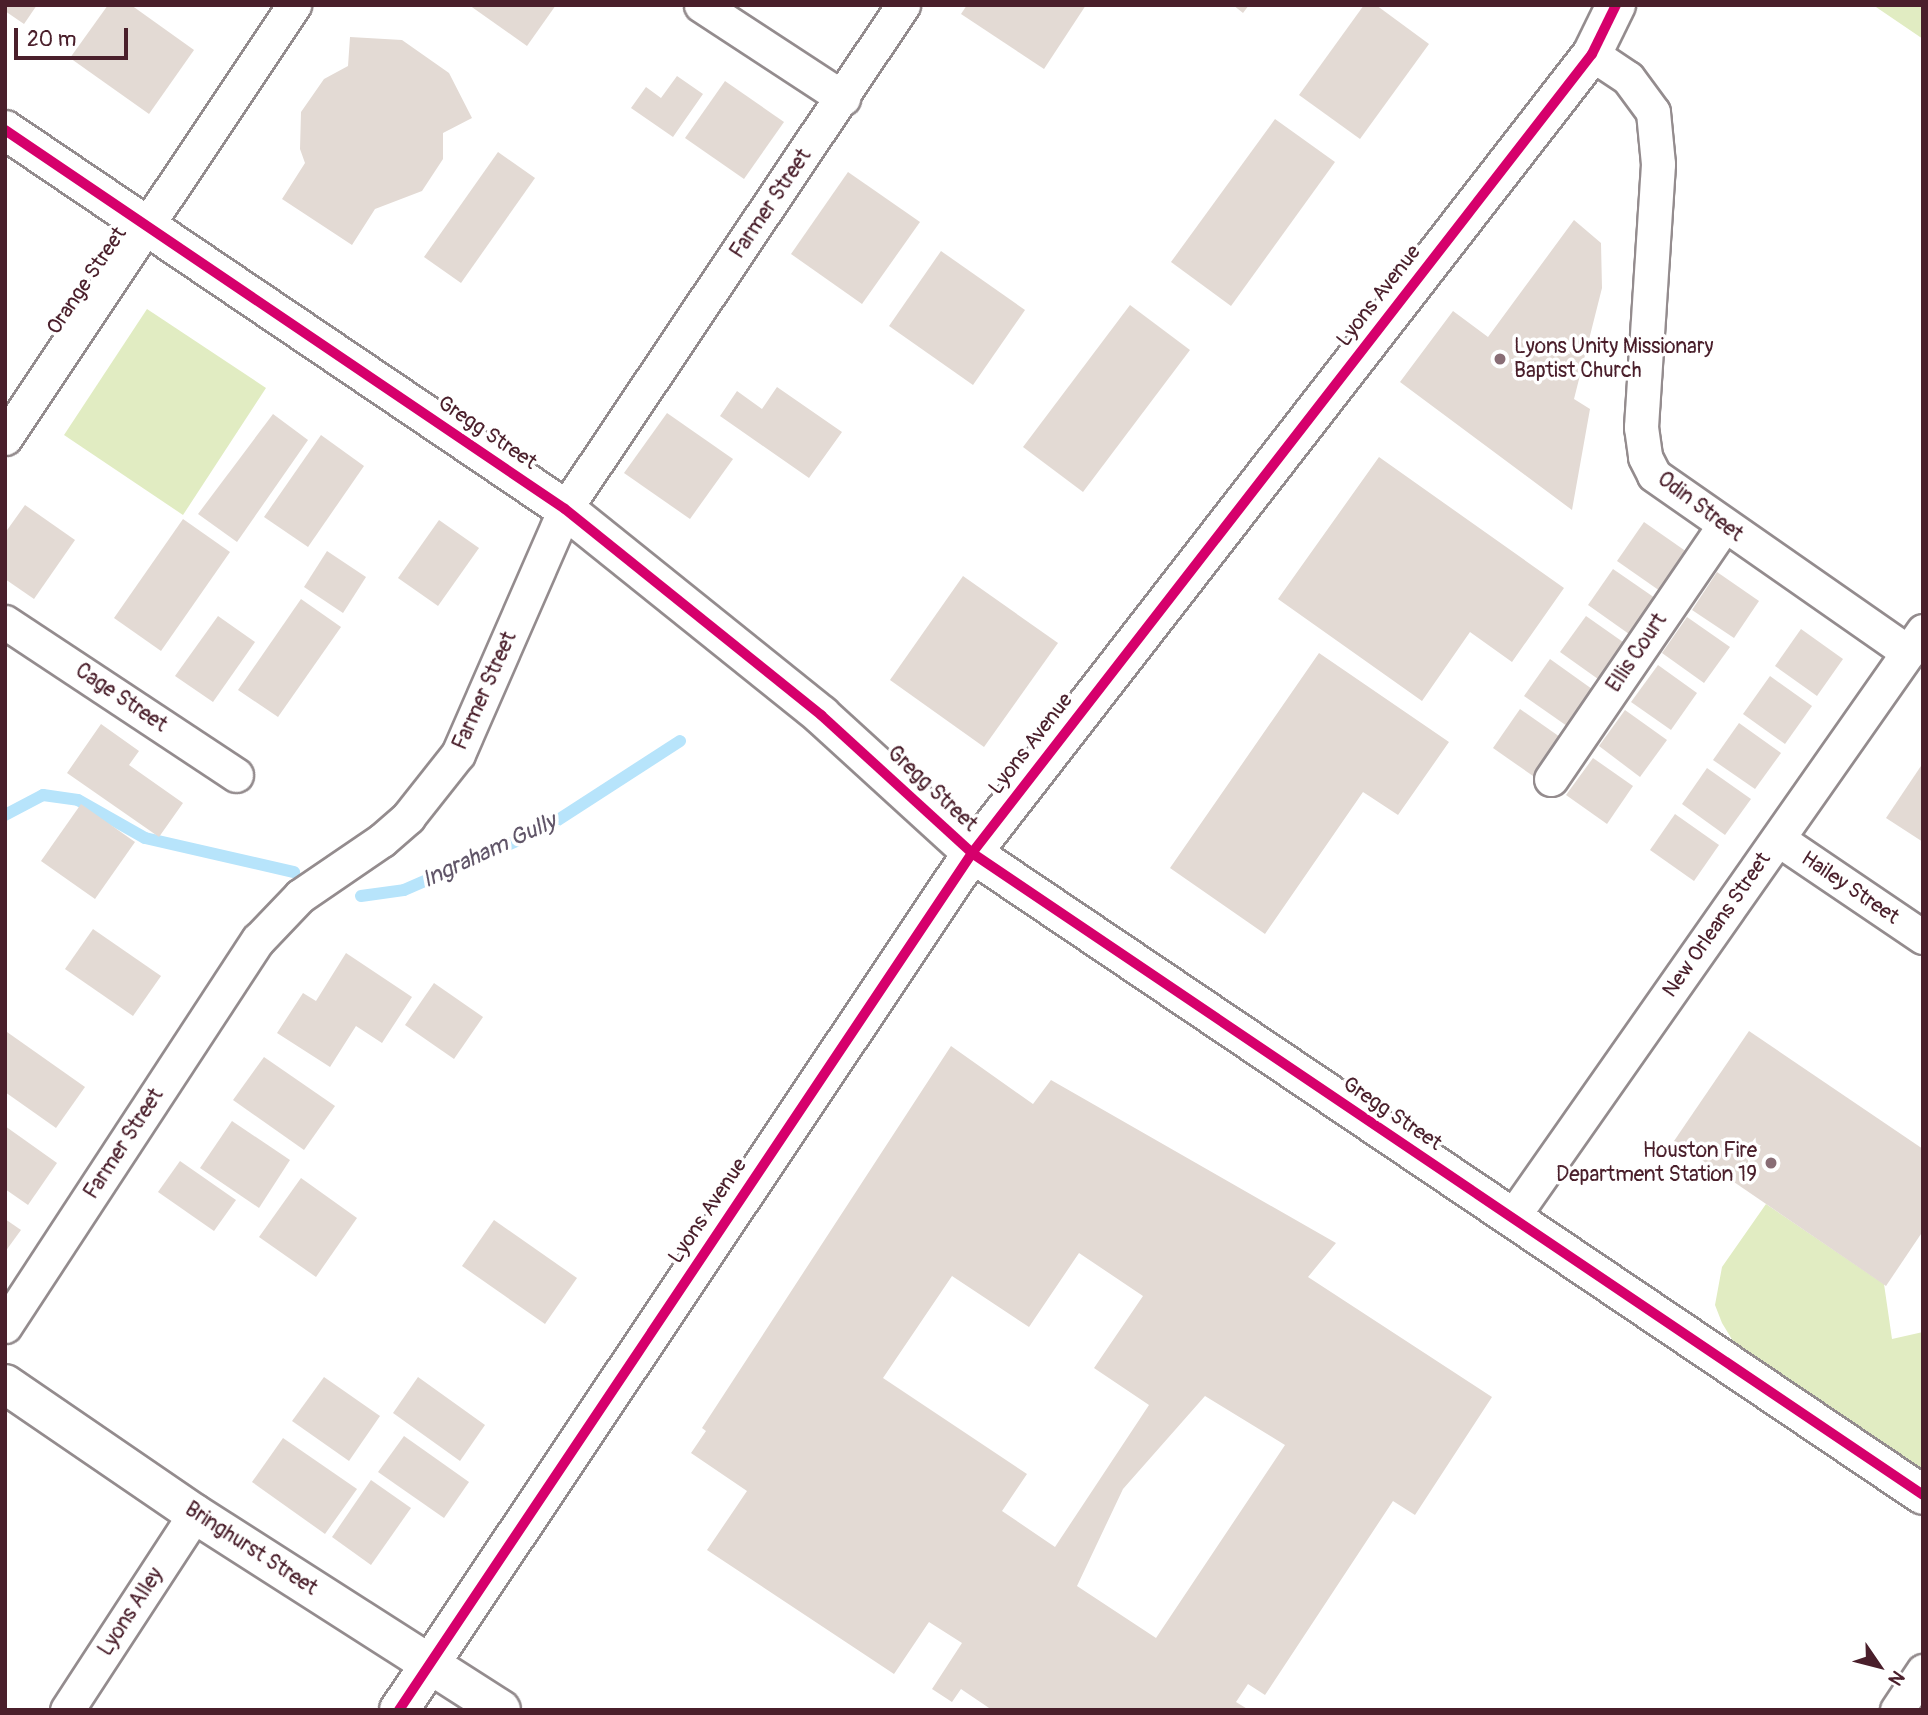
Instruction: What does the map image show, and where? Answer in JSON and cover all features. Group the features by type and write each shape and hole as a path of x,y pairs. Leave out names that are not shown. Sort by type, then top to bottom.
{"street":[{"name":"Orange Street","path":"5,439 294,5"},
{"path":"701,5 843,98"},
{"name":"Farmer Street","path":"5,1326 258,940 300,896 382,840 408,817 457,754 565,509 903,5"},
{"name":"Lyons Avenue","path":"398,1710 972,853 1592,54 1616,5"},
{"name":"Odin Street","path":"1592,54 1628,78 1653,112 1658,164 1641,427 1645,457 1654,475 1723,527 1915,641"},
{"name":"Gregg Street","path":"5,130 565,509 821,715 972,853 1923,1495"},
{"name":"Ellis Court","path":"1551,779 1723,527"},
{"name":"Cage Street","path":"5,622 236,775"},
{"name":"New Orleans Street","path":"1511,1219 1915,641"},
{"name":"Hailey Street","path":"1778,839 1923,937"},
{"name":"Bringhurst Street","path":"5,1384 195,1514 501,1710"},
{"name":"Lyons Alley","path":"67,1710 195,1514"},
{"path":"1897,1710 1923,1671"}],"green space":[{"path":"1873,5 1923,5 1923,39"},
{"path":"147,309 266,388 183,515 64,435"},
{"path":"1766,1204 1884,1284 1892,1339 1923,1332 1923,1470 1733,1341 1722,1323 1715,1305 1722,1267"}],"building":[{"path":"5,5 37,5 24,24 5,11"},
{"path":"108,5 131,5 194,50 149,114 70,58"},
{"path":"469,5 556,5 527,46"},
{"path":"967,5 1086,5 1044,69 961,14"},
{"path":"1233,5 1249,5 1243,13"},
{"path":"1364,5 1376,5 1429,44 1360,139 1299,95"},
{"path":"350,37 402,40 449,73 472,118 443,133 443,159 422,191 375,209 352,245 282,199 305,163 300,149 301,112 324,79 348,66"},
{"path":"677,76 703,94 673,137 631,108 646,87 661,98"},
{"path":"725,81 784,122 744,179 685,138"},
{"path":"1275,119 1335,162 1231,306 1171,262"},
{"path":"498,152 535,178 461,283 424,257"},
{"path":"848,172 920,222 862,304 791,254"},
{"name":"Lyons Unity Missionary Baptist Church","path":"1574,220 1601,243 1602,288 1574,399 1590,409 1572,510 1400,382 1453,311 1488,337"},
{"path":"941,251 1025,310 973,385 889,326"},
{"path":"1130,305 1190,350 1083,492 1023,447"},
{"path":"777,387 842,432 809,478 720,416 737,391 762,409"},
{"path":"667,413 733,459 690,519 624,473"},
{"path":"273,414 308,440 237,542 198,514"},
{"path":"321,435 364,466 308,547 264,517"},
{"path":"1379,457 1564,588 1512,662 1470,632 1422,701 1278,599"},
{"path":"25,505 75,540 34,599 5,579 5,533"},
{"path":"183,519 230,552 161,651 114,618"},
{"path":"439,520 479,548 438,606 398,578"},
{"path":"1644,522 1687,552 1660,591 1617,561"},
{"path":"327,551 366,577 343,613 304,587"},
{"path":"1613,569 1655,598 1629,634 1588,605"},
{"path":"1717,572 1759,601 1734,638 1692,610"},
{"path":"963,576 1058,643 984,747 890,680"},
{"path":"301,599 341,627 278,717 238,690"},
{"path":"218,616 255,642 213,702 175,676"},
{"path":"1586,616 1623,642 1598,679 1560,652"},
{"path":"1687,617 1730,647 1704,683 1662,653"},
{"path":"1801,629 1843,659 1817,696 1775,666"},
{"path":"1319,653 1449,742 1398,815 1363,792 1265,934 1170,868"},
{"path":"1550,659 1592,689 1567,726 1524,696"},
{"path":"1658,665 1697,693 1671,730 1631,702"},
{"path":"1770,676 1812,706 1785,744 1743,714"},
{"path":"1520,709 1560,737 1533,776 1493,748"},
{"path":"1625,710 1667,740 1640,777 1599,746"},
{"path":"1739,723 1781,753 1755,789 1713,760"},
{"path":"101,724 139,751 129,765 183,803 159,837 67,773"},
{"path":"1593,758 1633,786 1607,824 1566,795"},
{"path":"1923,763 1923,842 1886,818"},
{"path":"1707,768 1751,799 1725,835 1682,804"},
{"path":"81,804 135,842 95,899 41,861"},
{"path":"1675,814 1719,845 1694,881 1650,850"},
{"path":"93,929 161,976 133,1016 65,969"},
{"path":"346,953 412,997 382,1043 356,1026 330,1067 277,1033 303,993 316,1001"},
{"path":"434,983 483,1017 454,1059 405,1025"},
{"path":"1749,1031 1923,1149 1923,1231 1886,1286 1674,1141"},
{"path":"7,1032 85,1087 56,1128 5,1092"},
{"path":"951,1046 1033,1104 1051,1080 1336,1243 1308,1277 1492,1397 1415,1515 1393,1501 1265,1695 1248,1684 1236,1702 1249,1710 992,1710 961,1689 952,1702 932,1689 962,1643 929,1622 894,1674 707,1550 747,1491 691,1453 706,1431 702,1428","holes":["1079,1253 1143,1296 1094,1368 1149,1405 1055,1547 1002,1511 1027,1474 883,1378 952,1276 1029,1327","1205,1396 1285,1445 1156,1638 1077,1586 1123,1489"]},
{"path":"264,1057 335,1106 304,1150 233,1100"},
{"path":"232,1121 290,1160 259,1208 200,1168"},
{"path":"5,1126 57,1163 28,1205 5,1189"},
{"path":"180,1161 236,1200 214,1231 158,1192"},
{"path":"301,1178 357,1218 316,1277 259,1237"},
{"path":"5,1219 21,1230 5,1252"},
{"path":"494,1220 577,1278 545,1324 462,1266"},
{"path":"324,1377 380,1416 349,1461 292,1421"},
{"path":"418,1377 485,1425 460,1461 393,1413"},
{"path":"404,1436 469,1482 444,1518 378,1472"},
{"path":"283,1438 357,1489 325,1534 252,1482"},
{"path":"371,1480 411,1508 371,1565 332,1537"}],"waterway":[{"name":"Ingraham Gully","path":"361,896 404,890 544,829 680,741"},
{"name":"Ingraham Gully","path":"5,815 43,795 78,800 145,838 294,872"}],"cycle path":[{"path":"399,1710 972,853 1592,54 1616,5"},
{"path":"5,130 565,509 821,715 972,853 1923,1495"}],"place":[{"name":"Lyons Unity Missionary Baptist Church","path":"1500,359"},
{"name":"Houston Fire Department Station 19","path":"1771,1163"}]}
